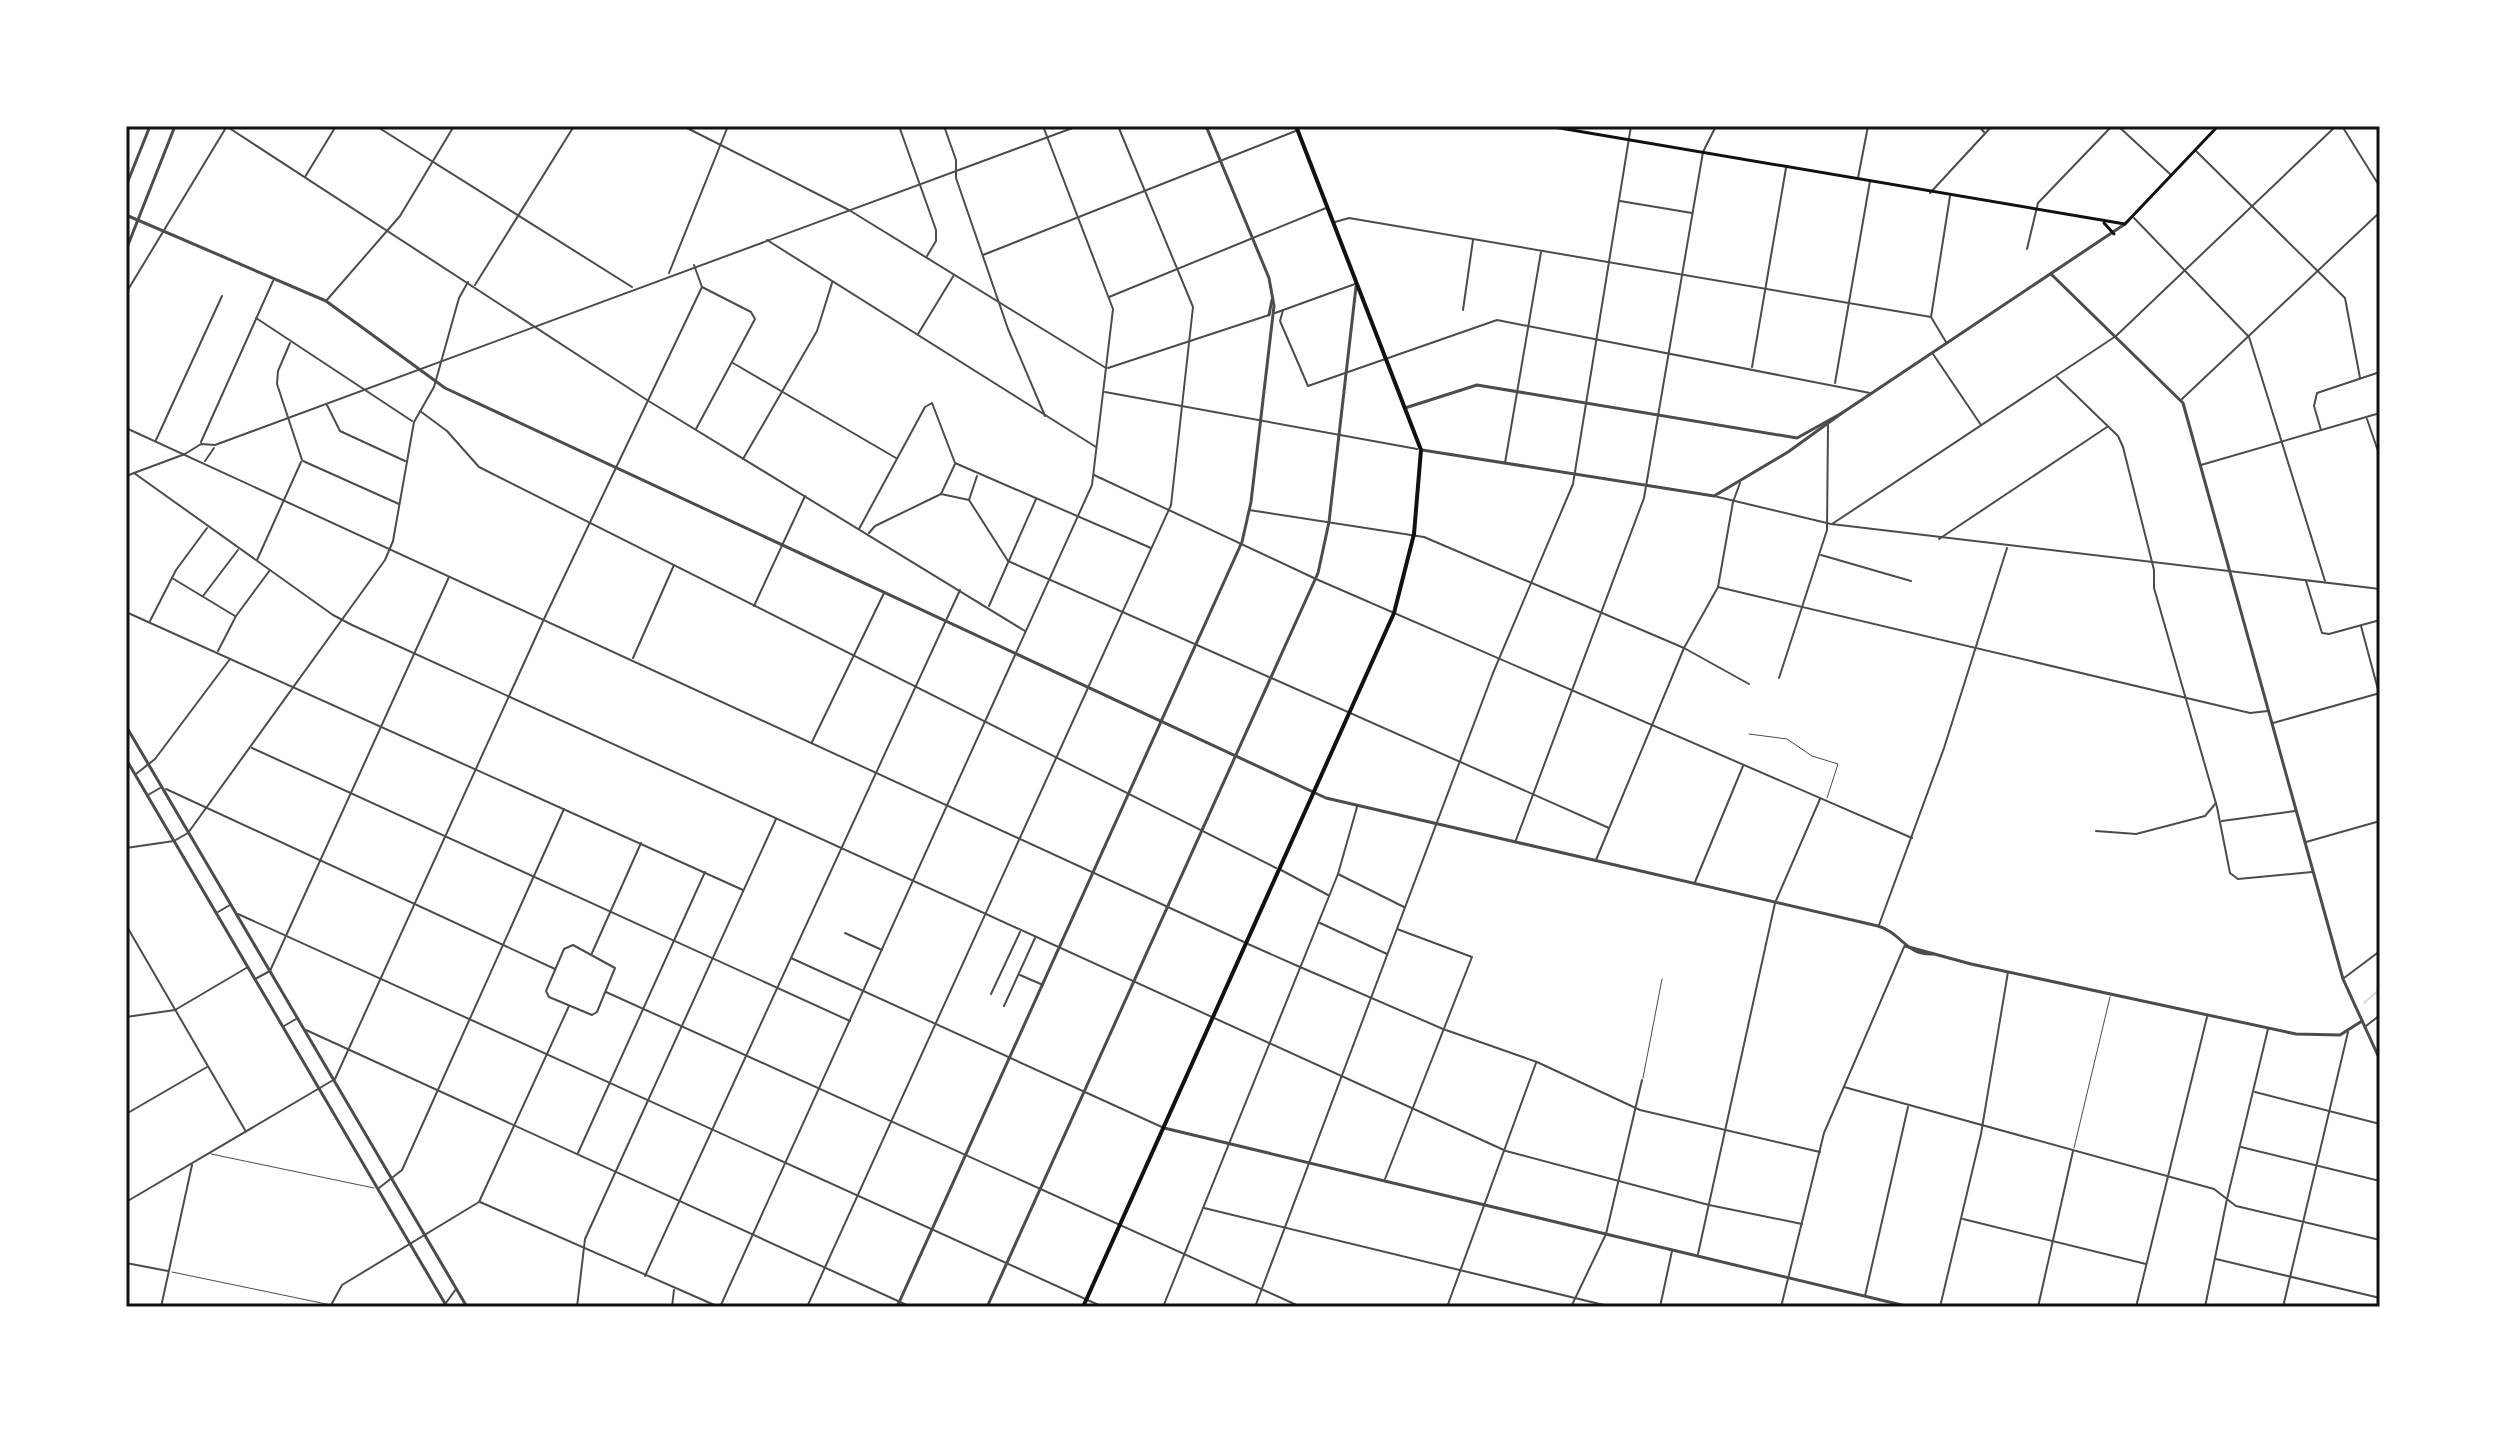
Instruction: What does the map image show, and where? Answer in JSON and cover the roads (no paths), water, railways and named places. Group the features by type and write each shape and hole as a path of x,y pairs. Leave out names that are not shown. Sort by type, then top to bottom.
{"main road":[{"path":"1548,126 2125,224 2218,126"},
{"path":"1083,1307 1394,613 1414,534 1421,450 1297,128"},
{"path":"2101,220 2114,234"}],"street":[{"path":"126,186 150,126"},
{"path":"126,250 175,126"},
{"path":"126,293 227,126 647,400 1026,632"},
{"path":"304,178 336,126"},
{"path":"376,126 633,288"},
{"path":"326,301 380,237 389,232 454,126"},
{"path":"475,286 574,126"},
{"path":"683,126 849,210 1107,368"},
{"path":"668,275 728,126"},
{"path":"899,126 937,235 927,257"},
{"path":"944,126 956,160 955,171 983,255 1046,417"},
{"path":"479,1202 719,1307 1050,580 1093,475 1113,312 1043,126"},
{"path":"201,444 215,445 694,265 1078,126"},
{"path":"807,1307 1169,510 1193,307 1118,126"},
{"path":"897,1307 1093,872 1131,795 1242,542 1249,510 1272,327 1272,293 1206,126"},
{"path":"1255,1307 1459,762 1571,489 1631,126"},
{"path":"1516,842 1646,485 1703,152 1716,126"},
{"path":"1858,179 1868,126"},
{"path":"1979,126 1985,133"},
{"path":"1930,193 1992,126"},
{"path":"2027,249 2036,209 2112,126"},
{"path":"2118,126 2172,175"},
{"path":"1829,524 2116,336 2336,126"},
{"path":"2342,126 2380,187"},
{"path":"983,255 1297,128"},
{"path":"2195,150 2347,301 2360,378"},
{"path":"1751,368 1787,167"},
{"path":"1835,384 1870,181"},
{"path":"1947,343 1931,317 1950,196"},
{"path":"1618,200 1693,213"},
{"path":"1108,297 1328,207"},
{"path":"2181,400 2380,212"},
{"path":"126,215 326,301 436,382 1314,792 1357,807 1878,926 1892,931 1915,952 2110,995 2314,1036 2348,1032 2362,1021"},
{"path":"1334,222 1349,218 1931,317"},
{"path":"2133,218 2249,337 2326,582"},
{"path":"1405,408 1465,387 1517,391 1797,438 1842,413 2125,224"},
{"path":"766,240 1096,447"},
{"path":"1463,310 1473,240"},
{"path":"1505,463 1541,251"},
{"path":"694,265 702,287 754,315 733,363 696,430"},
{"path":"917,335 954,274"},
{"path":"2051,274 2181,400 2343,979 2380,1060"},
{"path":"126,476 185,454 201,444 274,278"},
{"path":"126,848 174,841 188,833 390,549 414,422 436,382 459,298 468,282"},
{"path":"743,460 817,331 832,283"},
{"path":"987,1307 1316,579 1329,522 1357,283 1107,368"},
{"path":"126,1202 335,1079 544,619 702,287"},
{"path":"156,441 222,296"},
{"path":"1283,310 1283,327 1308,386 1497,320 1669,351 1871,393"},
{"path":"256,318 414,422"},
{"path":"1272,327 1283,327"},
{"path":"257,560 302,460 277,378 290,342"},
{"path":"1933,353 1981,425"},
{"path":"733,363 897,459"},
{"path":"2322,431 2314,406 2317,393 2380,372"},
{"path":"2056,376 2108,426 2123,447 2154,588 2221,821 2230,873 2238,879 2314,872"},
{"path":"1104,392 1421,450 1714,496 1829,524 2380,589"},
{"path":"326,403 340,431 407,462"},
{"path":"859,529 925,407 932,403 955,463 1152,548"},
{"path":"420,411 447,431 479,467 1329,895"},
{"path":"1714,496 1828,425 1842,413"},
{"path":"2200,466 2380,413"},
{"path":"2367,418 2380,457"},
{"path":"1779,678 1829,524 1828,425"},
{"path":"1939,539 2108,426"},
{"path":"126,428 1370,999 1537,1062 1636,1107 1820,1152"},
{"path":"204,462 211,456 215,445"},
{"path":"302,460 399,504"},
{"path":"941,494 955,463"},
{"path":"134,473 342,620 1506,1151 1709,1205 1802,1224"},
{"path":"969,500 976,488 977,475"},
{"path":"1093,475 1316,579 1912,838"},
{"path":"1596,861 1684,648 1718,587 1733,502 1741,481"},
{"path":"869,534 875,526 941,494 969,500 1008,561 1609,828"},
{"path":"753,607 805,496"},
{"path":"989,607 1036,499"},
{"path":"1249,510 1414,534 1684,648 1749,684"},
{"path":"149,622 171,578 208,526"},
{"path":"1878,926 1912,838 2007,547"},
{"path":"202,597 239,548"},
{"path":"1820,554 1911,581"},
{"path":"632,659 674,565"},
{"path":"217,652 236,616 270,570"},
{"path":"255,979 270,971 450,576"},
{"path":"171,578 236,616"},
{"path":"2306,580 2320,629 2325,634 2380,620"},
{"path":"1718,587 2250,713 2269,710"},
{"path":"645,1276 960,590"},
{"path":"811,743 884,593"},
{"path":"126,612 743,890"},
{"path":"2272,723 2380,694 2361,626"},
{"path":"135,774 149,766 230,658"},
{"path":"126,726 467,1307"},
{"path":"251,747 850,1021"},
{"path":"126,759 445,1306 456,1289"},
{"path":"1694,884 1743,766"},
{"path":"161,787 555,969"},
{"path":"147,796 161,787"},
{"path":"1698,1256 1775,903 1820,799"},
{"path":"2096,831 2136,834 2205,816 2216,803"},
{"path":"1163,1307 1319,923 1338,874 1357,807"},
{"path":"378,1189 392,1181 402,1170 564,808"},
{"path":"2221,821 2297,811"},
{"path":"577,1307 585,1239 776,819"},
{"path":"2305,842 2380,821"},
{"path":"592,954 641,843"},
{"path":"578,1153 705,871"},
{"path":"1338,874 1405,907"},
{"path":"216,913 231,904"},
{"path":"237,914 1103,1307"},
{"path":"1319,923 1387,954"},
{"path":"126,925 245,1131"},
{"path":"1384,1181 1472,957 1396,929"},
{"path":"991,994 1020,931"},
{"path":"845,933 882,950"},
{"path":"1004,1006 1035,937"},
{"path":"126,940 135,940"},
{"path":"1781,1307 1828,1121 1905,946"},
{"path":"567,947 592,954 615,968 594,1014 546,994 567,947"},
{"path":"2343,979 2380,951"},
{"path":"790,957 1164,1128 1910,1307"},
{"path":"126,1017 175,1010 248,967"},
{"path":"1940,1307 1983,1126 2008,972"},
{"path":"1019,974 1043,985"},
{"path":"606,992 1301,1307"},
{"path":"331,1306 342,1285 479,1202 569,1006"},
{"path":"2136,1307 2208,1015"},
{"path":"2365,1027 2380,1015"},
{"path":"283,1026 297,1018"},
{"path":"2205,1307 2227,1199 2268,1029"},
{"path":"305,1030 911,1307"},
{"path":"2283,1307 2348,1032"},
{"path":"1447,1307 1537,1062"},
{"path":"126,1114 208,1066"},
{"path":"1571,1307 1606,1234 1642,1080"},
{"path":"1844,1087 2214,1189 2236,1206 2380,1240"},
{"path":"2254,1091 2380,1124"},
{"path":"1865,1296 1909,1106"},
{"path":"2240,1147 2380,1181"},
{"path":"2038,1307 2073,1150"},
{"path":"161,1307 192,1164"},
{"path":"1203,1208 1612,1307"},
{"path":"1961,1219 2146,1264"},
{"path":"1660,1307 1672,1250"},
{"path":"2215,1259 2380,1298"},
{"path":"126,1263 169,1272"},
{"path":"672,1307 674,1289"}],"lane":[{"path":"1749,734 1787,739 1812,756 1838,764 1825,801"},
{"path":"1642,1080 1662,979"},
{"path":"2073,1150 2110,995"},
{"path":"208,1153 378,1189"},
{"path":"169,1272 331,1306"}],"waterway":[{"path":"2364,1003 2380,989"}]}
